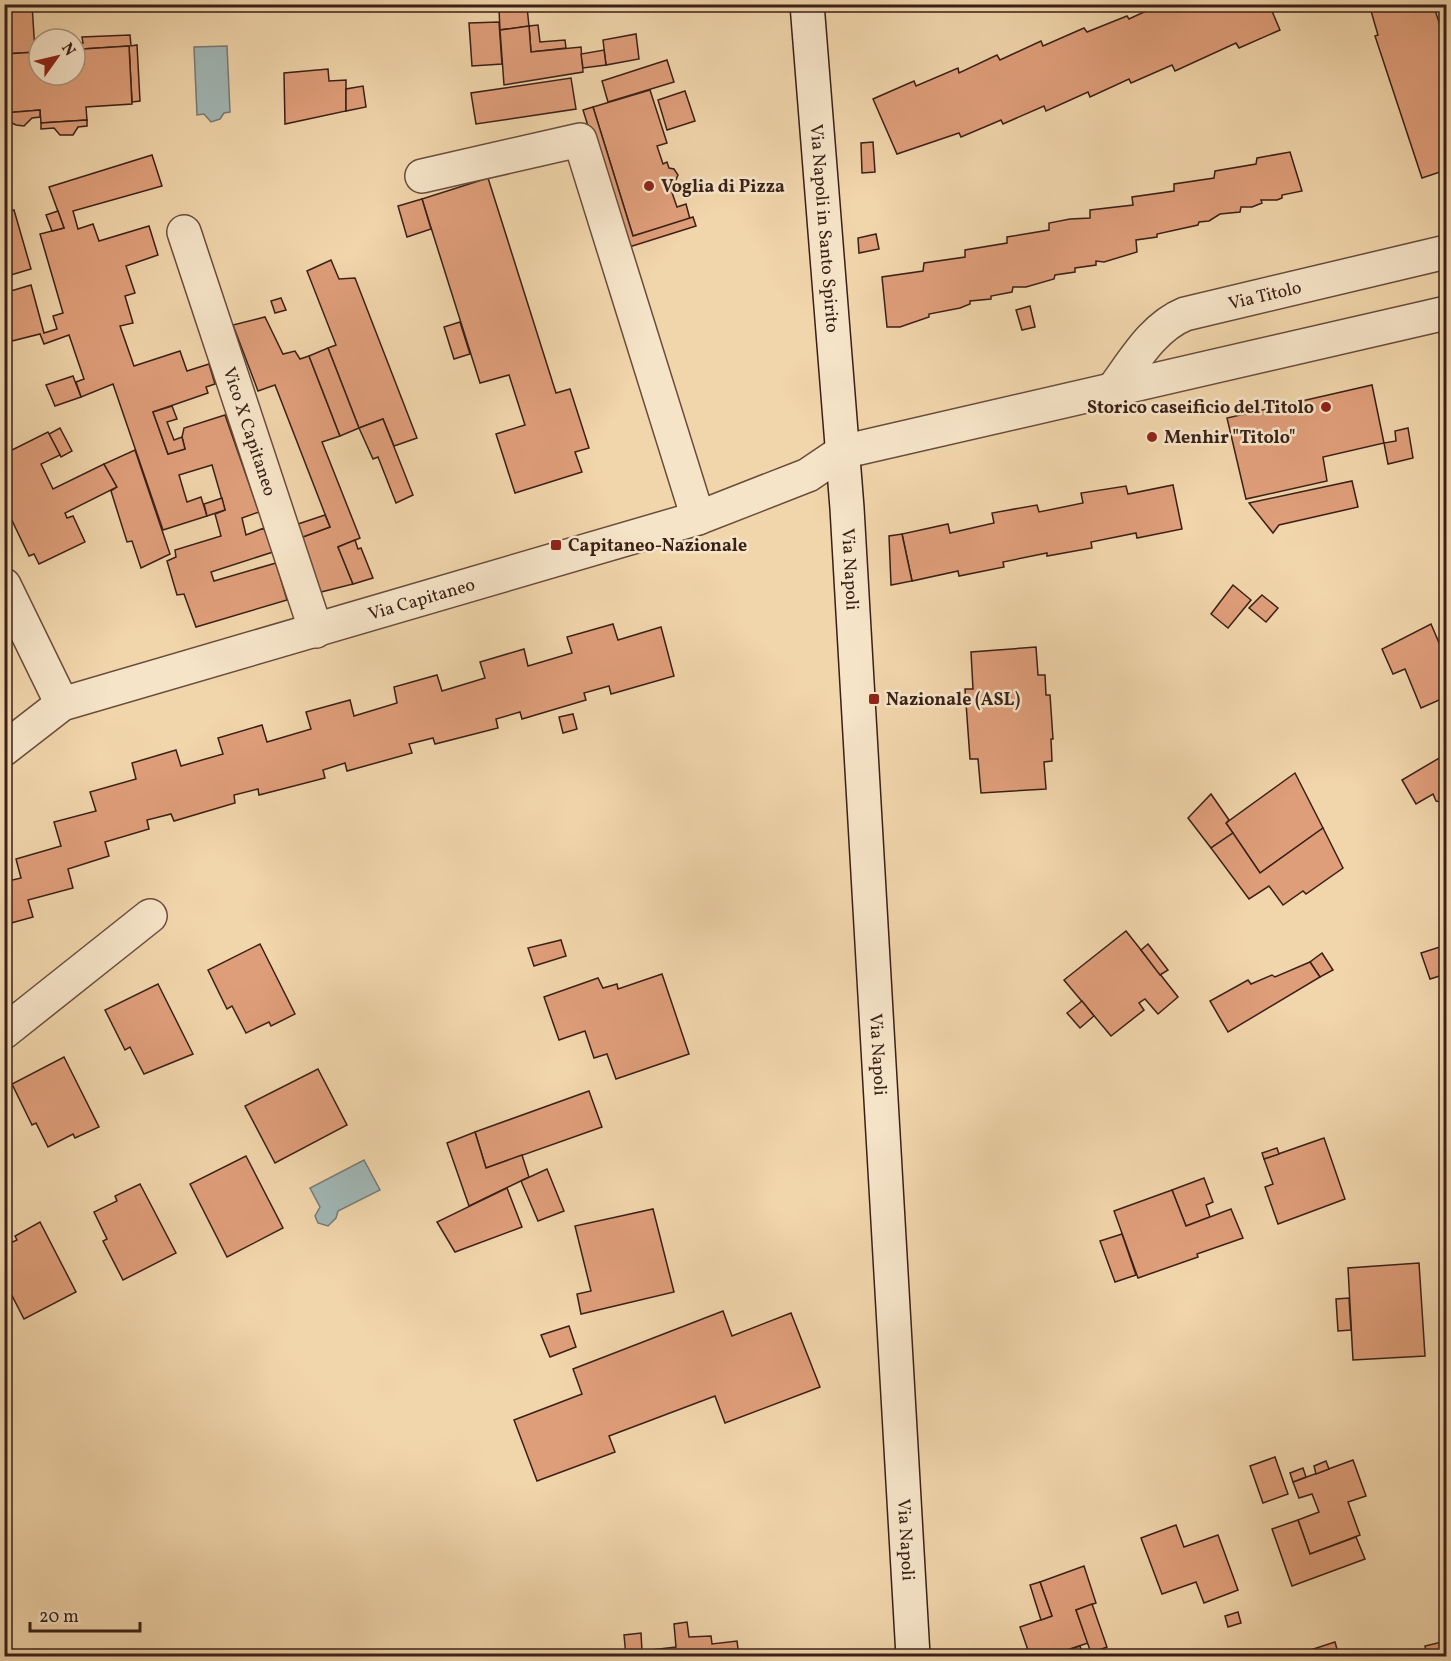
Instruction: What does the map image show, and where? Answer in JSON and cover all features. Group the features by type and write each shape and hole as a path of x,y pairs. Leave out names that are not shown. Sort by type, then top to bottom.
{"street":[{"name":"Via Napoli in Santo Spirito","path":"807,4 842,452"},
{"path":"422,176 580,140 698,518"},
{"name":"Vico X Capitaneo","path":"184,232 316,631"},
{"name":"Via Titolo","path":"1114,388 1157,332 1170,320 1185,314 1446,252"},
{"path":"842,452 1446,313"},
{"name":"Via Capitaneo","path":"4,749 62,704 698,518 808,475 842,452"},
{"name":"Via Napoli","path":"842,452 913,1656"},
{"path":"4,585 62,704"},
{"path":"4,1032 150,916"}],"shaded area":[{"path":"227,46 230,112 224,113 220,119 211,122 204,114 197,115 194,47"},
{"path":"364,1160 380,1190 338,1211 336,1218 328,1226 318,1223 315,1216 320,1207 310,1188"}],"building":[{"path":"32,4 33,27 27,27 27,53 4,54 4,6"},
{"path":"1161,4 1172,4 1173,7 1178,4 1269,4 1280,30 1239,48 1236,43 1175,71 1172,65 1131,83 1129,79 1090,97 1088,92 1046,111 1044,106 1003,124 1001,120 961,137 959,133 897,154 873,99 914,81 916,86 958,68 959,73 997,55 1000,60 1041,41 1043,46 1084,28 1087,32 1127,16 1129,19"},
{"path":"1369,4 1433,4 1446,43 1446,170 1422,178 1375,36 1378,35"},
{"path":"527,7 529,26 500,30 499,9"},
{"path":"499,22 502,64 472,66 469,23"},
{"path":"538,25 540,42 565,40 566,48 531,52 529,26"},
{"path":"529,26 531,52 581,47 583,72 504,85 500,30"},
{"path":"636,34 639,59 606,65 603,40"},
{"path":"130,35 131,46 137,45 140,101 132,102 129,46 87,49 87,37"},
{"path":"129,46 132,104 86,107 87,120 41,123 40,110 4,113 4,54 27,53 27,87 87,87 87,49"},
{"path":"604,50 606,65 583,68 581,54"},
{"path":"667,60 674,82 608,102 602,81"},
{"path":"328,69 329,81 346,80 346,111 285,124 284,73"},
{"path":"571,78 576,109 476,124 471,93"},
{"path":"363,86 366,107 346,111 346,89"},
{"path":"650,90 667,143 657,146 663,164 667,162 669,168 674,169 678,175 675,182 669,184 677,207 686,204 690,219 633,236 593,107"},
{"path":"685,91 695,121 667,130 658,100"},
{"path":"593,107 633,236 693,217 696,226 626,248 583,110"},
{"path":"40,110 40,117 32,118 24,126 4,119 4,113"},
{"path":"87,120 87,126 78,127 73,135 60,135 54,128 41,129 41,123"},
{"path":"873,142 875,172 862,173 861,143"},
{"path":"1290,152 1302,191 1282,195 1282,198 1277,200 1261,200 1262,203 1252,207 1241,207 1240,212 1220,214 1209,221 1199,222 1198,225 1157,234 1157,237 1136,240 1137,252 1104,262 1096,261 1096,265 1075,268 1075,272 1055,275 1054,279 1026,287 1013,287 1012,292 991,296 991,299 970,301 970,304 960,308 929,314 929,317 900,327 887,327 882,277 923,271 924,263 965,257 965,250 1007,243 1007,237 1049,230 1049,223 1090,218 1090,210 1133,205 1132,197 1174,191 1174,184 1214,178 1215,171 1256,164 1257,158"},
{"path":"152,155 162,186 73,211 78,229 93,224 99,241 149,226 158,255 126,266 135,293 125,296 133,323 120,326 134,366 180,351 187,371 209,364 215,384 206,387 208,393 153,412 168,454 185,449 182,437 184,428 225,415 259,512 242,518 246,535 264,528 273,552 211,572 214,581 276,563 287,600 196,627 184,594 177,595 167,561 176,557 175,550 221,536 215,514 225,510 212,465 179,475 187,502 201,497 207,516 163,530 113,384 81,397 76,382 84,379 69,335 44,344 40,334 4,343 4,293 31,285 44,333 57,329 53,316 63,313 40,234 64,228 49,187"},
{"path":"488,178 556,393 570,389 589,448 575,452 582,472 515,493 496,434 525,425 509,375 480,383 422,199"},
{"path":"422,199 431,229 407,237 398,206"},
{"path":"14,210 31,269 4,277 4,213"},
{"path":"58,211 64,228 52,231 46,215"},
{"path":"876,234 879,249 859,253 858,238"},
{"path":"331,260 339,279 355,278 417,438 394,446 383,419 359,428 328,348 336,345 307,271"},
{"path":"281,298 286,310 275,313 271,301"},
{"path":"1030,306 1035,327 1022,330 1016,310"},
{"path":"265,317 283,354 295,351 300,359 309,356 340,436 322,442 360,538 338,547 353,584 317,593 300,538 330,527 275,385 258,391 233,325"},
{"path":"460,322 470,354 454,359 444,327"},
{"path":"328,348 359,428 340,436 309,356"},
{"path":"73,376 81,397 55,406 46,385"},
{"path":"1372,385 1384,443 1323,457 1327,481 1246,499 1227,418"},
{"path":"172,406 177,419 167,422 174,440 182,437 185,449 168,454 153,412"},
{"path":"383,419 413,495 396,503 378,457 373,459 359,428"},
{"path":"60,428 72,451 61,457 49,434"},
{"path":"1408,428 1413,458 1388,464 1384,443 1396,441 1395,431"},
{"path":"48,432 60,455 41,464 53,489 104,464 117,487 65,513 67,518 73,516 85,542 39,564 34,554 29,556 7,510 10,509 4,498 4,454"},
{"path":"135,450 170,554 141,568 132,541 127,542 111,491 117,487 104,464"},
{"path":"1352,481 1358,507 1279,525 1273,533 1249,503"},
{"path":"1173,485 1182,529 1137,538 1136,533 1091,542 1092,548 1047,556 1047,553 1003,562 1004,567 959,576 958,571 912,581 902,534 948,524 950,533 994,523 992,513 1037,505 1039,512 1083,503 1081,493 1126,486 1128,494"},
{"path":"222,498 225,510 207,516 204,504"},
{"path":"325,515 330,527 300,538 295,525"},
{"path":"902,534 912,581 891,585 889,536"},
{"path":"355,540 358,549 361,548 373,578 353,584 338,547"},
{"path":"1233,585 1251,600 1228,628 1211,614"},
{"path":"1262,595 1278,608 1266,622 1249,608"},
{"path":"613,624 618,640 661,627 674,676 611,694 609,686 584,693 586,700 522,719 520,712 496,719 498,728 435,744 433,738 409,744 412,753 347,771 345,763 323,770 325,778 259,795 258,789 234,795 235,803 174,821 171,814 147,820 149,829 105,842 109,856 68,869 73,888 28,900 33,917 4,925 4,882 21,878 16,859 61,846 54,822 96,811 90,792 136,779 132,763 176,750 181,766 223,754 218,738 262,725 267,742 311,729 306,712 350,700 354,716 397,703 394,687 437,675 442,691 485,678 480,662 524,649 528,666 572,653 567,637"},
{"path":"1431,624 1440,645 1445,643 1446,697 1421,708 1405,669 1393,674 1382,649"},
{"path":"1036,647 1038,675 1045,675 1046,695 1050,695 1053,739 1051,739 1052,761 1044,762 1046,789 981,793 978,759 970,759 965,689 973,689 971,652"},
{"path":"573,714 577,729 563,733 559,717"},
{"path":"1446,754 1446,809 1443,803 1436,801 1433,794 1416,804 1402,780"},
{"path":"1295,773 1323,828 1260,873 1226,823"},
{"path":"1211,794 1229,820 1226,823 1233,833 1211,848 1188,818"},
{"path":"1446,809 1446,821 1441,812"},
{"path":"1323,828 1343,868 1306,894 1303,891 1283,905 1269,886 1249,899 1211,848 1233,833 1260,873"},
{"path":"1126,931 1178,997 1158,1014 1145,999 1139,1003 1144,1010 1111,1036 1064,980"},
{"path":"561,940 566,956 534,966 528,948"},
{"path":"260,944 295,1014 271,1026 269,1022 246,1033 232,1006 227,1009 208,970"},
{"path":"1148,944 1168,970 1160,975 1141,950"},
{"path":"1446,945 1446,974 1430,979 1421,953"},
{"path":"1322,953 1333,970 1320,977 1310,962"},
{"path":"1310,962 1320,977 1228,1032 1210,1001 1248,980 1251,984 1272,975 1275,977"},
{"path":"662,974 689,1054 616,1079 607,1054 594,1058 585,1031 559,1040 544,997 598,978 603,988 617,984 618,989"},
{"path":"158,984 193,1054 144,1074 130,1047 125,1050 105,1010"},
{"path":"1082,1001 1094,1016 1080,1028 1067,1013"},
{"path":"64,1057 99,1127 75,1138 73,1134 48,1147 36,1123 32,1125 12,1084"},
{"path":"318,1069 347,1125 275,1163 245,1106"},
{"path":"589,1091 602,1127 486,1168 475,1132"},
{"path":"475,1132 486,1168 522,1155 529,1177 469,1206 447,1143"},
{"path":"1324,1138 1345,1199 1278,1224 1265,1187 1273,1184 1264,1159"},
{"path":"1277,1148 1279,1154 1264,1159 1262,1153"},
{"path":"246,1156 283,1228 227,1257 190,1184"},
{"path":"547,1169 564,1211 538,1221 521,1181"},
{"path":"1204,1178 1213,1202 1206,1205 1210,1217 1186,1226 1172,1190"},
{"path":"140,1184 176,1253 123,1280 103,1241 107,1239 94,1212 117,1201 115,1196"},
{"path":"507,1188 522,1227 455,1252 437,1222"},
{"path":"1172,1190 1186,1226 1231,1209 1243,1238 1138,1278 1114,1211"},
{"path":"653,1209 674,1292 581,1314 577,1294 591,1291 575,1226"},
{"path":"40,1222 76,1292 24,1319 4,1280 8,1278 4,1272 4,1246 17,1240 15,1236"},
{"path":"1122,1234 1136,1275 1115,1282 1100,1241"},
{"path":"1419,1263 1425,1356 1353,1360 1348,1268"},
{"path":"1349,1298 1351,1330 1338,1331 1336,1299"},
{"path":"723,1311 732,1336 791,1313 820,1387 725,1423 715,1396 609,1436 615,1452 537,1481 514,1420 582,1394 573,1369"},
{"path":"569,1326 576,1347 550,1357 541,1335"},
{"path":"1275,1457 1288,1494 1263,1503 1250,1466"},
{"path":"1353,1460 1366,1496 1348,1502 1360,1535 1310,1554 1298,1520 1319,1512 1312,1494 1299,1498 1293,1482"},
{"path":"1326,1461 1329,1469 1316,1474 1314,1466"},
{"path":"1303,1468 1306,1477 1293,1482 1290,1473"},
{"path":"1298,1520 1310,1554 1356,1537 1365,1559 1292,1586 1272,1529"},
{"path":"1176,1525 1184,1547 1218,1535 1238,1590 1204,1603 1196,1582 1162,1594 1141,1538"},
{"path":"1084,1566 1096,1603 1076,1610 1088,1643 1049,1656 1030,1656 1020,1627 1052,1616 1040,1582"},
{"path":"1040,1582 1052,1616 1041,1620 1030,1585"},
{"path":"1092,1604 1107,1647 1091,1653 1076,1610"},
{"path":"1238,1612 1241,1623 1228,1627 1225,1616"},
{"path":"687,1622 689,1637 711,1636 712,1644 737,1641 739,1656 626,1656 624,1635 641,1633 642,1651 676,1647 674,1624"},
{"path":"1446,1641 1446,1656 1427,1656 1425,1646"},
{"path":"1335,1642 1339,1656 1301,1656 1301,1653"},
{"path":"1080,1646 1082,1653 1066,1656 1065,1651"}],"place":[{"name":"Voglia di Pizza","path":"649,186"},
{"name":"Storico caseificio del Titolo","path":"1326,407"},
{"name":"Menhir \"Titolo\"","path":"1152,437"},
{"name":"Capitaneo-Nazionale","path":"556,545"},
{"name":"Nazionale (ASL)","path":"874,699"}]}
